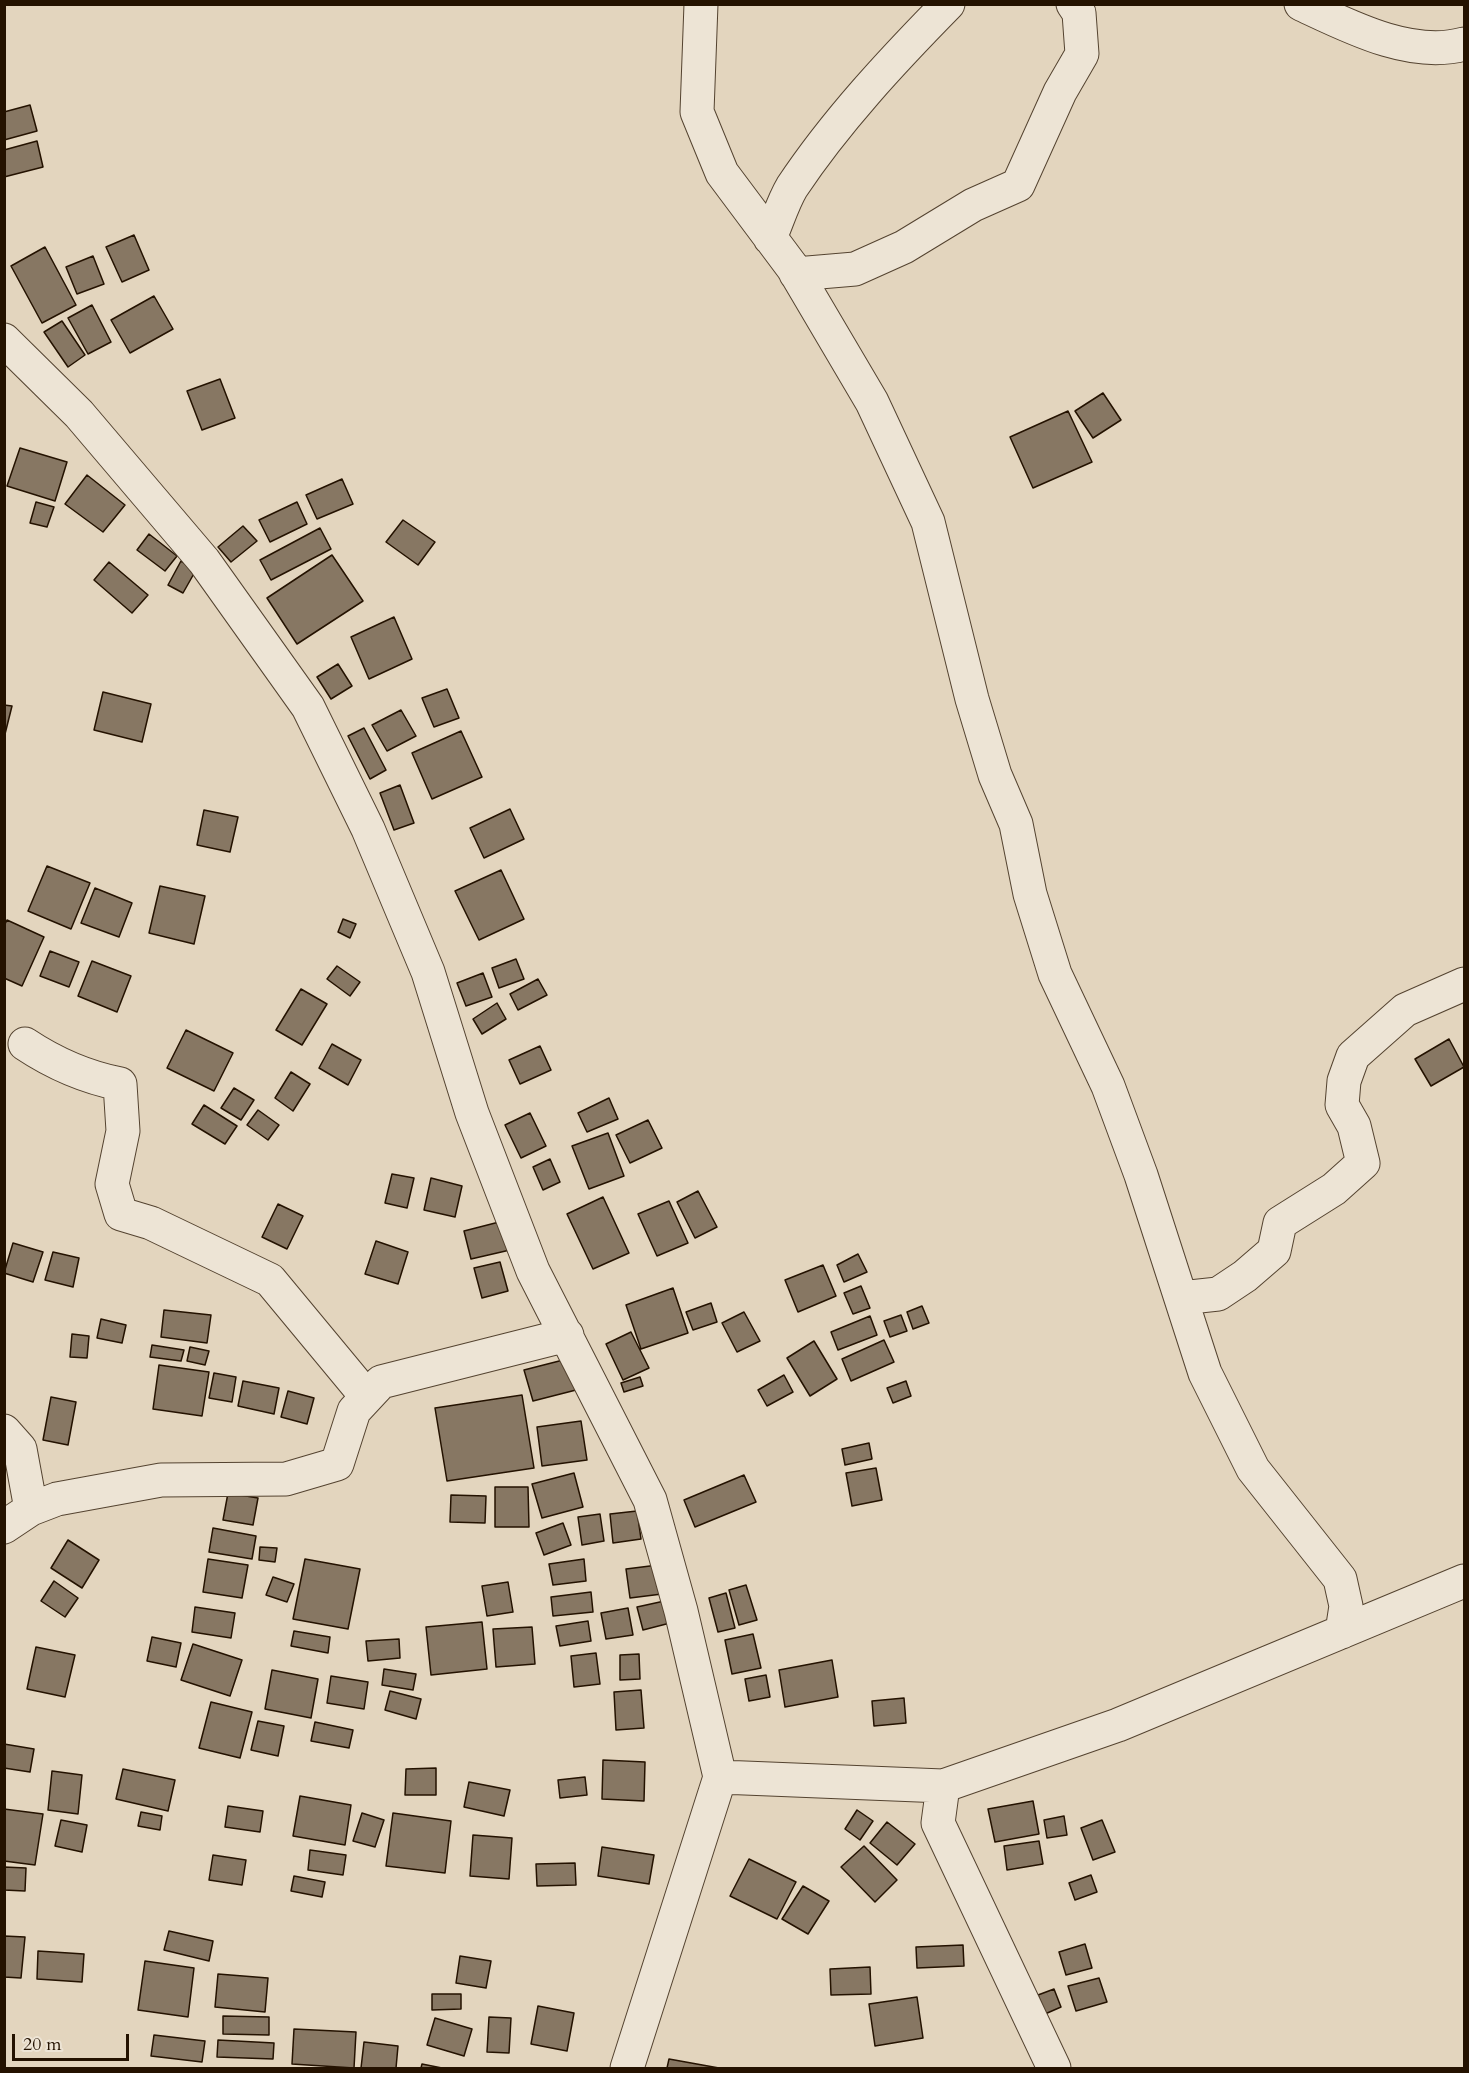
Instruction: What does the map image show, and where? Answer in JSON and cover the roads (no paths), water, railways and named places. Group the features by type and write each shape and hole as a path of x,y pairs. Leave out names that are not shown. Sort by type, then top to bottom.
{"street":[{"path":"700,4 702,20 697,112 722,173 796,274 872,402 928,522 972,699 995,775 1016,824 1030,894 1055,974 1108,1086 1141,1175 1205,1373 1252,1469 1340,1579 1346,1606 1342,1632"},
{"path":"771,238 791,189 851,110 905,48 948,4"},
{"path":"796,274 855,269 904,247 973,205 1018,185 1060,92 1082,54 1079,13 1072,4"},
{"path":"1301,4 1371,36 1441,48 1464,44"},
{"path":"4,340 79,414 204,561 308,707 368,829 428,972 472,1113 533,1271 650,1500 681,1611 720,1777 627,2068"},
{"path":"1181,1298 1218,1294 1245,1276 1274,1251 1280,1223 1334,1190 1363,1163 1354,1126 1342,1105 1344,1081 1353,1056 1405,1010 1464,984"},
{"path":"25,1044 49,1060 93,1079 120,1084 123,1131 112,1184 122,1214 151,1223 270,1280 367,1397"},
{"path":"4,1527 31,1509 57,1499 161,1480 286,1479 337,1464 354,1411 381,1382 567,1335"},
{"path":"4,1431 20,1449 31,1509"},
{"path":"720,1777 943,1786 1118,1725 1464,1581"},
{"path":"943,1786 939,1823 1054,2068"}]}
